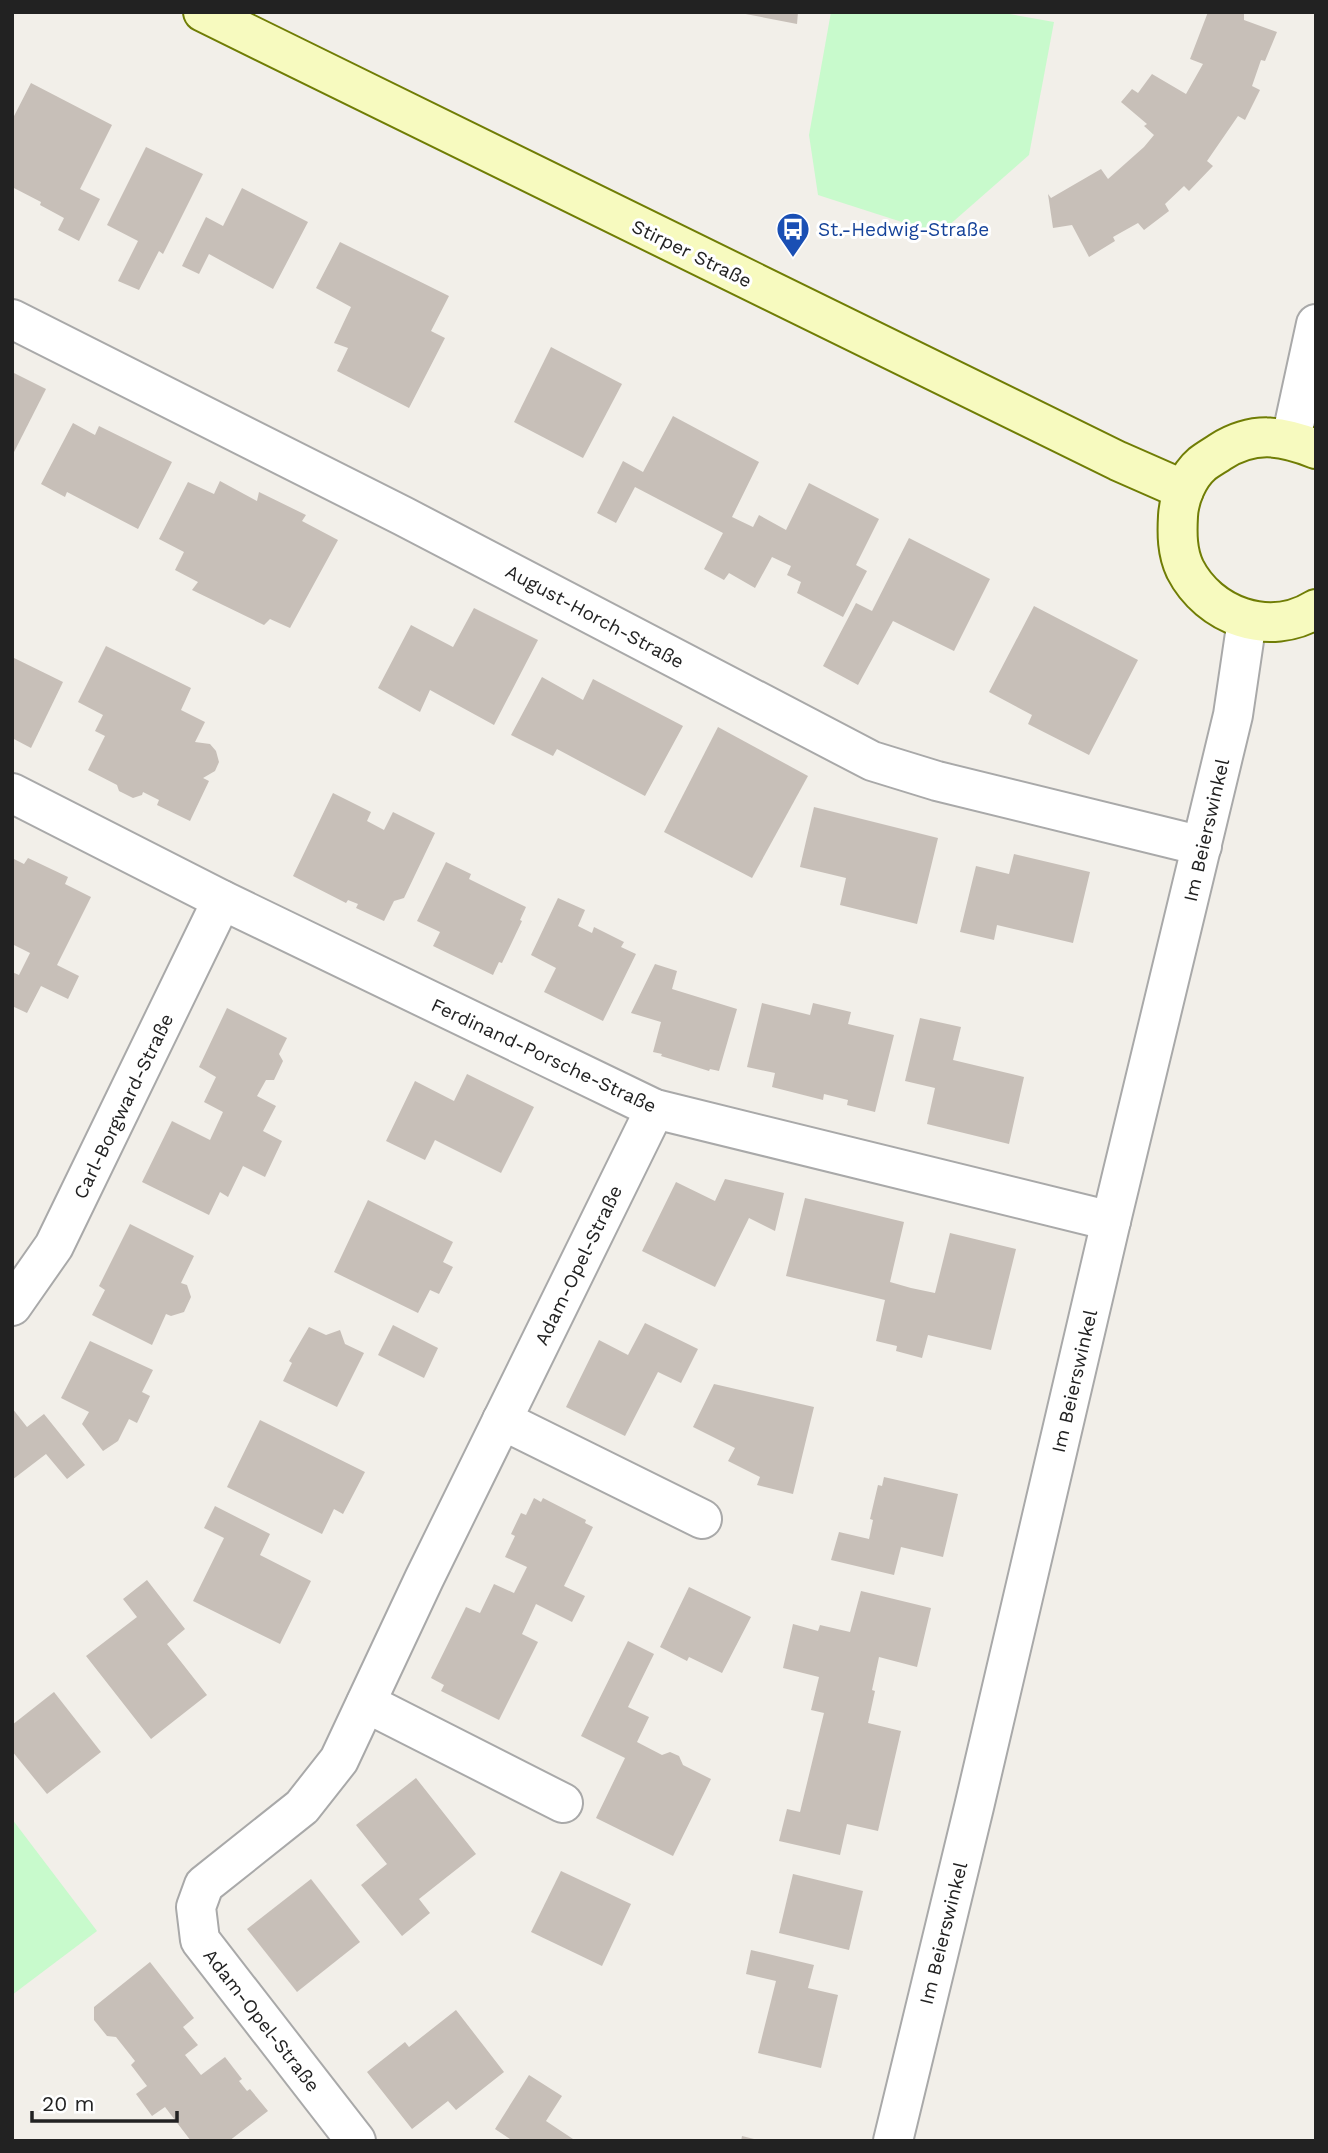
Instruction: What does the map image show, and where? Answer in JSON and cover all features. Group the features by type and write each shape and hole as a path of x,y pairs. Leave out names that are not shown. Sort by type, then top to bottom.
{"main road":[{"name":"Stirper Straße","path":"203,12 1118,461 1184,490"},
{"path":"1303,444 1261,437 1233,444 1201,465 1184,490 1178,509 1176,539 1184,567 1199,591 1221,609 1247,620 1277,622 1306,615 1316,609"}],"street":[{"name":"August-Horch-Straße","path":"12,319 403,516 872,761 937,781 1202,846"},
{"path":"1303,444 1316,324"},
{"name":"Im Beierswinkel","path":"893,2141 1233,715 1247,620"},
{"name":"Ferdinand-Porsche-Straße","path":"12,793 222,900 654,1109 1111,1221"},
{"name":"Carl-Borgward-Straße","path":"12,1306 54,1246 222,900"},
{"name":"Adam-Opel-Straße","path":"356,2141 200,1940 196,1907 204,1885 302,1807 339,1760 654,1109"},
{"path":"502,1420 702,1519"},
{"path":"366,1703 563,1803"}],"green space":[{"path":"831,12 998,12 1054,22 1029,155 939,234 818,195 809,135"},
{"path":"12,1819 97,1931 12,1995"}],"building":[{"path":"735,12 798,12 797,24"},
{"path":"1208,12 1244,12 1244,20 1277,32 1265,61 1261,60 1252,86 1260,90 1245,120 1238,116 1207,161 1213,166 1189,191 1184,186 1165,204 1169,211 1144,230 1138,223 1113,237 1115,241 1089,257 1072,225 1053,228 1048,194 1051,198 1101,169 1108,179 1144,147 1154,135 1144,126 1147,124 1121,102 1132,89 1138,93 1152,74 1186,94 1203,64 1190,59"},
{"path":"31,83 112,125 80,189 100,199 79,241 58,230 64,218 12,187 12,120"},
{"path":"146,147 203,174 163,254 159,251 139,290 118,281 138,241 107,225"},
{"path":"242,188 308,222 273,289 209,254 199,274 182,266 206,217 223,226"},
{"path":"340,242 449,296 431,331 445,338 409,408 337,371 348,348 334,343 351,307 316,288"},
{"path":"551,347 622,384 583,458 514,422"},
{"path":"12,372 46,389 12,456"},
{"path":"673,416 759,462 732,517 753,527 759,515 786,530 809,483 879,519 856,565 867,571 843,617 797,593 801,582 787,575 791,566 772,557 755,588 729,573 724,580 704,569 723,533 635,487 616,523 597,513 623,461 643,472"},
{"path":"73,423 95,435 99,426 172,462 138,529 67,492 65,497 41,484"},
{"path":"220,481 257,501 259,492 306,515 302,521 338,540 290,628 270,619 264,625 192,590 198,582 175,570 184,552 159,539 188,482 214,494"},
{"path":"909,538 990,579 954,651 893,621 858,685 823,666 856,603 872,611"},
{"path":"1034,606 1138,660 1089,755 1028,724 1032,715 989,692"},
{"path":"474,608 538,640 494,725 430,690 420,712 378,688 411,625 453,647"},
{"path":"106,646 191,688 181,710 205,722 195,742 210,744 216,751 219,762 215,771 203,778 209,781 190,821 157,805 159,800 143,792 133,798 119,791 117,785 88,770 105,736 95,731 103,715 78,702"},
{"path":"12,657 63,682 31,748 12,738"},
{"path":"542,677 583,700 593,679 683,726 645,796 557,749 553,756 511,735"},
{"path":"718,727 808,776 752,878 664,832"},
{"path":"333,793 371,812 367,821 384,830 393,812 435,833 404,898 394,901 384,921 356,908 358,904 348,900 346,903 293,876"},
{"path":"814,807 938,838 917,924 840,905 846,878 800,867"},
{"path":"1014,854 1090,872 1073,943 997,925 994,940 960,932 976,866 1009,874"},
{"path":"12,858 24,864 28,858 68,877 65,884 91,897 57,965 79,976 68,999 41,986 27,1013 12,1006 12,972 19,975 30,953 12,944"},
{"path":"446,862 471,874 469,879 526,907 502,963 499,962 493,975 433,946 440,932 417,921"},
{"path":"558,898 585,910 578,926 592,933 594,927 624,942 621,947 636,954 603,1021 544,992 556,968 531,955"},
{"path":"655,964 677,971 672,989 737,1009 719,1071 709,1071 653,1052 661,1022 631,1013"},
{"path":"762,1003 810,1015 813,1003 851,1012 848,1024 894,1035 875,1112 847,1105 848,1100 824,1094 823,1100 772,1087 775,1073 747,1067"},
{"path":"227,1008 287,1038 279,1054 283,1061 274,1080 266,1080 257,1096 276,1106 263,1131 282,1141 265,1177 243,1166 228,1197 220,1192 209,1215 142,1182 172,1121 210,1140 223,1112 204,1102 216,1077 199,1067"},
{"path":"920,1018 961,1027 953,1060 1024,1077 1009,1144 927,1124 935,1088 905,1081"},
{"path":"467,1074 534,1107 501,1173 435,1140 425,1160 386,1141 415,1081 454,1101"},
{"path":"725,1179 784,1193 775,1231 749,1218 715,1287 642,1251 676,1182 715,1201"},
{"path":"805,1198 904,1222 890,1282 911,1288 935,1293 950,1233 1016,1249 991,1350 928,1335 922,1358 896,1351 897,1346 876,1341 885,1300 786,1276"},
{"path":"368,1200 453,1242 443,1262 453,1267 439,1294 430,1290 418,1313 334,1272"},
{"path":"130,1224 194,1256 181,1283 187,1285 191,1297 184,1312 171,1316 166,1314 152,1345 92,1315 105,1290 99,1286"},
{"path":"645,1323 698,1349 681,1383 658,1372 625,1436 566,1407 599,1340 628,1355"},
{"path":"393,1325 438,1348 424,1378 378,1355"},
{"path":"309,1327 326,1335 340,1330 345,1344 364,1353 337,1407 283,1381 292,1363 289,1361"},
{"path":"90,1341 153,1370 142,1392 150,1396 137,1423 129,1419 118,1441 103,1451 82,1424 89,1412 61,1398"},
{"path":"714,1384 814,1407 793,1494 757,1485 760,1477 728,1461 735,1448 693,1427"},
{"path":"12,1408 27,1427 44,1414 85,1465 67,1479 46,1454 12,1480"},
{"path":"260,1420 365,1472 343,1514 334,1509 322,1534 227,1487"},
{"path":"884,1477 958,1494 943,1557 901,1547 894,1575 831,1560 839,1532 869,1539 873,1520 870,1519 878,1485 882,1486"},
{"path":"534,1498 541,1502 543,1498 586,1520 585,1523 593,1527 564,1586 585,1596 572,1622 536,1604 522,1634 538,1642 499,1720 441,1691 444,1685 431,1678 466,1607 480,1613 494,1584 514,1593 527,1567 505,1557 515,1536 511,1534 521,1513 526,1515"},
{"path":"215,1506 270,1534 260,1555 311,1581 280,1644 193,1601 224,1538 204,1528"},
{"path":"147,1580 185,1629 167,1644 207,1695 151,1739 86,1656 137,1617 123,1599"},
{"path":"689,1587 751,1617 722,1673 689,1657 687,1661 660,1647"},
{"path":"861,1591 931,1608 917,1667 879,1657 868,1723 901,1731 878,1831 847,1824 840,1855 779,1841 787,1809 800,1812 824,1713 811,1710 819,1677 783,1668 793,1624 818,1631 820,1625 850,1632"},
{"path":"628,1641 654,1654 628,1707 649,1717 637,1742 662,1755 670,1752 679,1756 683,1765 711,1779 673,1856 596,1818 625,1758 581,1736"},
{"path":"54,1692 101,1752 47,1794 12,1751 12,1725"},
{"path":"416,1778 476,1854 419,1899 430,1913 402,1936 361,1885 387,1864 356,1825"},
{"path":"561,1871 631,1904 602,1966 531,1932"},
{"path":"793,1874 863,1891 849,1950 779,1933"},
{"path":"311,1879 360,1942 297,1992 247,1929"},
{"path":"751,1950 814,1965 808,1988 838,1995 821,2068 758,2053 776,1981 746,1974"},
{"path":"150,1962 194,2018 183,2027 198,2045 185,2055 201,2075 225,2057 242,2079 239,2081 247,2091 250,2089 268,2111 229,2141 191,2141 165,2107 152,2116 136,2094 147,2086 131,2065 135,2061 116,2037 107,2036 94,2020 94,2007"},
{"path":"456,2010 504,2072 456,2110 448,2101 412,2129 367,2072 405,2042 409,2047"},
{"path":"529,2075 562,2096 546,2121 576,2141 513,2141 495,2129"},
{"path":"742,2136 758,2140 758,2141 741,2141"}],"place":[{"name":"St.-Hedwig-Straße","path":"793,259"}]}
